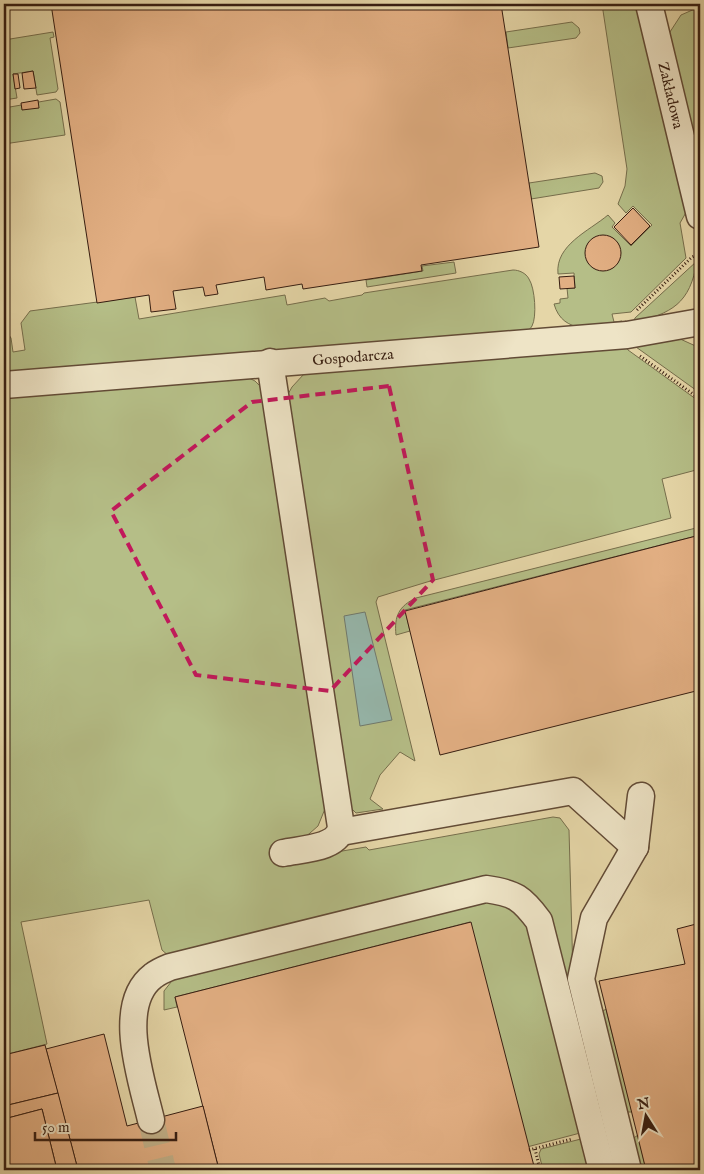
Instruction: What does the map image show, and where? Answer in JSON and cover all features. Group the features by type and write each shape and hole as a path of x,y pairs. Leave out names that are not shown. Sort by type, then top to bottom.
{"street":[{"name":"Zakładowa","path":"649,4 700,216"},
{"name":"Gospodarcza","path":"4,385 270,362 627,335 700,322"},
{"path":"270,362 341,832"},
{"path":"283,853 331,843 341,832 573,791 634,847"},
{"path":"628,1170 581,979 594,918 634,847 641,796"},
{"path":"151,1120 134,1047 133,1020 139,993 152,976 170,966 486,889 510,892 526,903 539,921 602,1170"}],"path":[{"path":"529,1150 576,1138"},
{"path":"535,1148 540,1170"}],"highlighted area":[{"path":"389,386 433,580 330,691 196,675 111,511 252,402"}],"green space":[{"path":"602,4 636,4 688,209 680,223 686,258 631,312 612,314 614,322 622,321 622,325 582,328 565,321 558,314 554,304 560,303 560,299 568,298 567,288 575,288 574,273 558,274 562,255 567,247 608,215 615,223 612,227 631,246 652,225 633,206 626,213 618,204 625,186 627,169"},
{"path":"697,8 700,18 700,176 668,35 681,15"},
{"path":"572,22 579,28 580,33 576,38 508,48 506,32"},
{"path":"53,32 54,37 50,38 58,89 56,92 37,95 33,71 13,74 17,98 4,100 4,40"},
{"path":"56,99 60,102 65,135 4,144 4,108"},
{"path":"595,173 602,176 603,182 599,188 531,199 529,183"},
{"path":"697,261 690,287 677,304 658,315 633,323 635,318"},
{"path":"454,262 456,273 367,287 366,280 423,271 422,266"},
{"path":"513,270 522,272 528,277 534,295 534,322 523,333 4,375 4,328 11,338 13,352 25,350 21,323 30,311 135,297 139,319 285,295 287,305 325,298 329,301 362,295 364,293"},
{"path":"678,338 700,348 700,393 636,347 636,344"},
{"path":"625,345 628,350 700,402 700,469 662,479 671,518 427,582 378,597 376,602 415,761 400,752 380,775 370,799 383,809 356,813 350,807 287,396 292,387 304,374"},
{"path":"243,375 255,381 263,389 329,799 318,826 277,862 366,847 369,850 553,817 560,818 569,830 573,975 621,1170 532,894 170,957 162,950 149,900 21,922 47,1044 4,1055 4,394"},
{"path":"700,527 700,535 405,610 410,631 396,635 396,622 399,612 405,604 416,598"},
{"path":"490,898 527,917 584,1132 527,1147 470,922 175,997 177,1007 164,1010 164,991 175,977"},
{"path":"606,1009 632,1112 625,1112 600,1013"},
{"path":"638,1135 646,1170 634,1170 631,1140"},
{"path":"585,1138 594,1170 543,1170 539,1154 541,1149"}],"water":[{"path":"365,612 392,720 360,726 344,616"}],"building":[{"path":"51,4 501,4 539,247 421,265 422,271 303,289 302,284 266,290 264,277 216,285 218,294 205,296 203,287 173,291 176,309 151,312 149,295 97,303"},
{"path":"33,71 36,88 24,89 22,73"},
{"path":"13,74 18,74 20,88 15,89"},
{"path":"38,100 39,108 22,110 21,103"},
{"path":"633,208 650,226 631,245 614,227"},
{"path":"603,235 615,241 621,253 615,265 603,271 591,265 585,253 591,241"},
{"path":"574,276 575,288 560,289 559,277"},
{"path":"700,535 700,690 440,755 405,611"},
{"path":"471,922 535,1170 219,1170 175,997"},
{"path":"700,923 700,1170 678,1170 676,1167 646,1170 599,981 685,964 677,929"},
{"path":"104,1034 127,1126 203,1106 219,1170 78,1170 46,1049"},
{"path":"45,1045 58,1093 4,1106 4,1055"},
{"path":"58,1093 78,1170 57,1170 42,1109 4,1119 4,1106"},
{"path":"42,1109 57,1170 4,1170 4,1119"}],"tunnel":[{"path":"151,1120 163,1170"}]}
